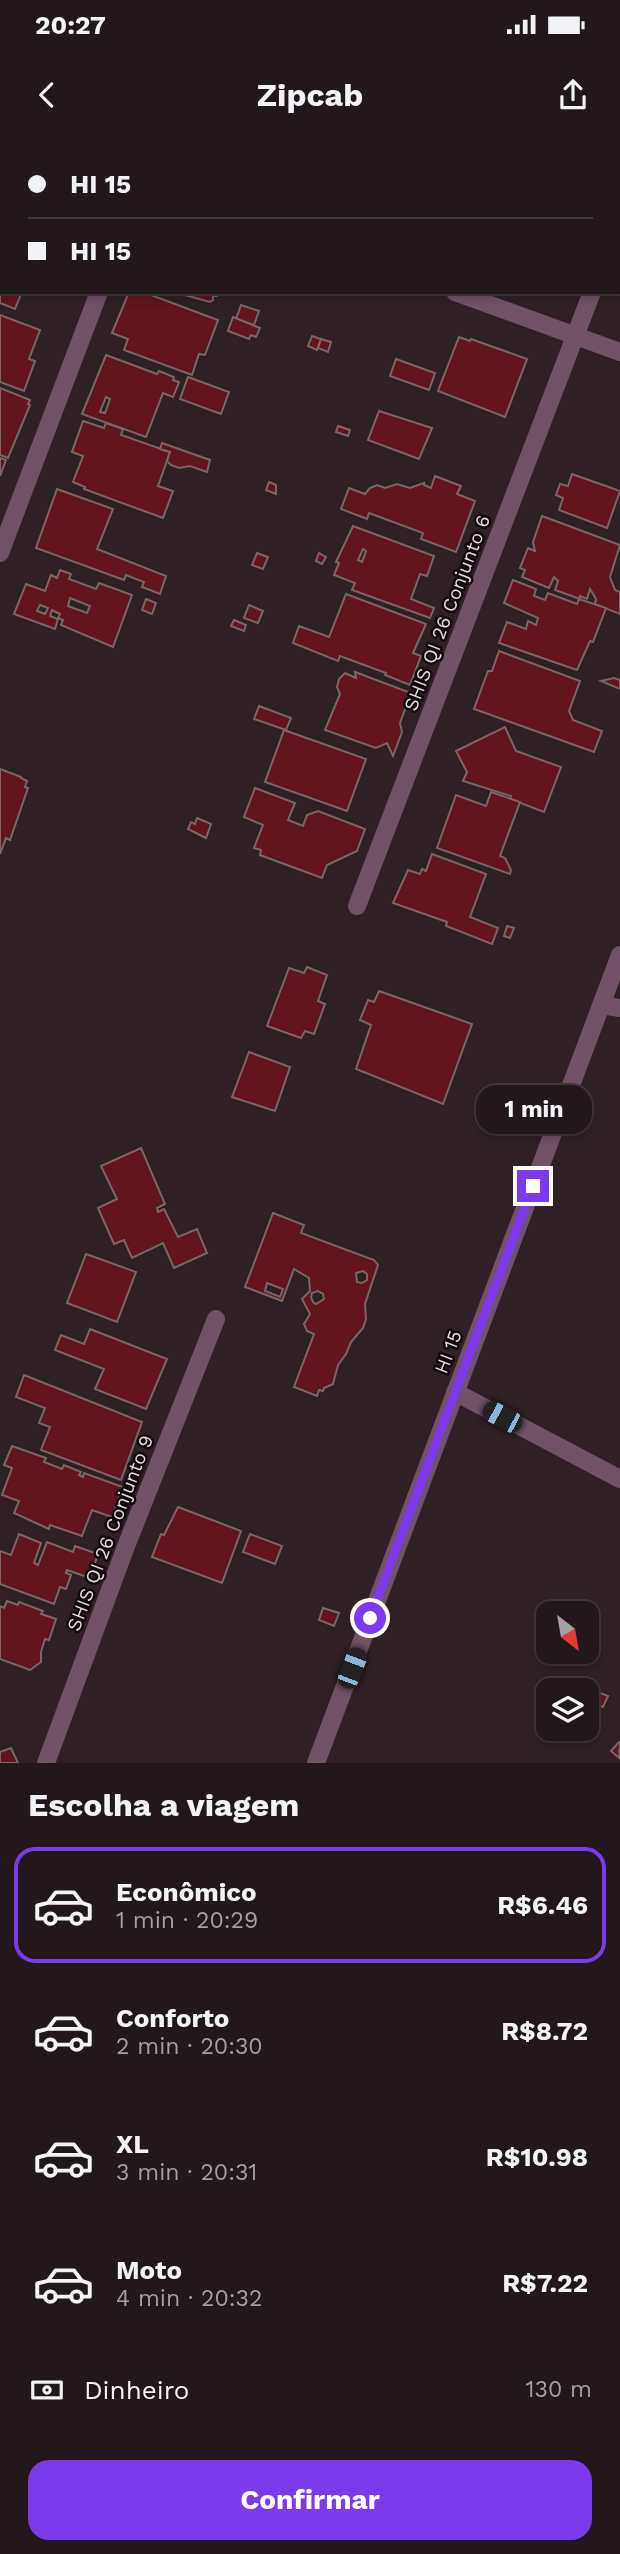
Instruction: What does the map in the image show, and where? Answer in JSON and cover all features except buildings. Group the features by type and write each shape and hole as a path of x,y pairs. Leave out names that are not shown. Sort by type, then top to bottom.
{"street":[{"path":"0,553 98,294"},
{"path":"461,294 620,352"},
{"name":"SHIS QI 26 Conjunto 6","path":"357,906 591,294"},
{"name":"HI 15","path":"316,1763 620,955"},
{"path":"601,1005 620,1008"},
{"name":"SHIS QI 26 Conjunto 9","path":"46,1763 125,1549 216,1319"},
{"path":"455,1392 620,1479"}],"route":[{"path":"370,1618 533,1186"}]}
